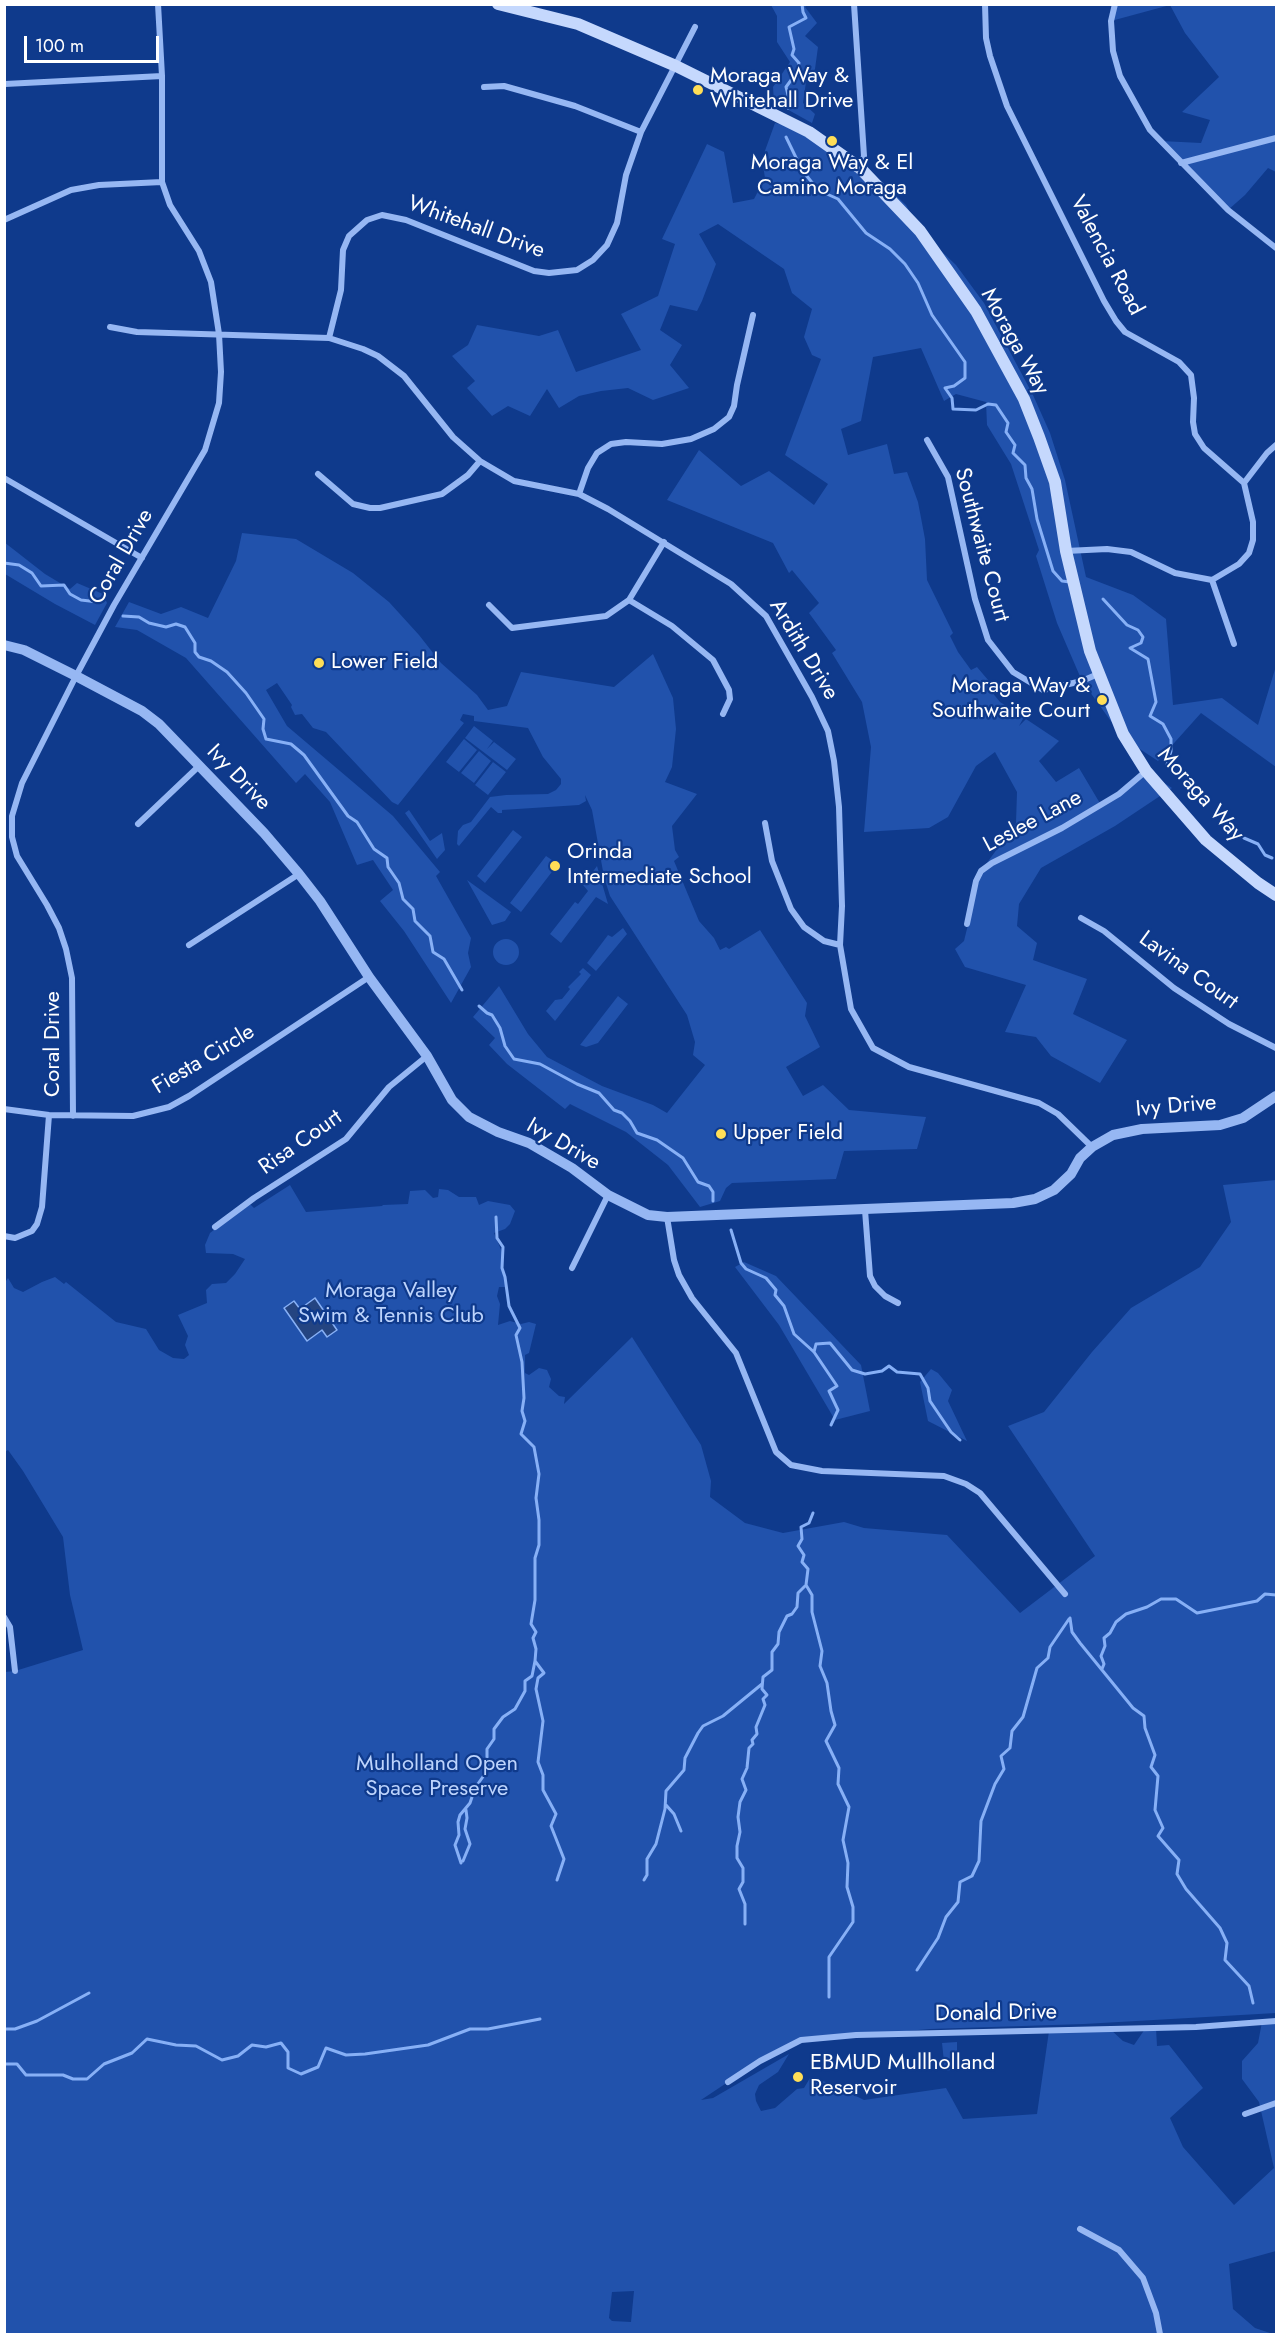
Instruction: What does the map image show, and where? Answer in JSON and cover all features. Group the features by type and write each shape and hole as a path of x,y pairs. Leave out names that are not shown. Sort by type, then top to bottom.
{"main road":[{"name":"Moraga Way","path":"498,4 578,24 676,66 809,132 860,168 920,231 976,311 1024,399 1051,471 1066,551 1098,674 1123,734 1146,771 1206,840 1276,895"}],"street":[{"name":"Coral Drive","path":"73,1116 72,978 59,928 17,856 12,837 12,816 22,783 76,676 205,450 219,403 221,372 219,334 208,274 199,251 170,205 162,182 162,75 158,4"},
{"path":"854,4 864,156 860,168"},
{"name":"Valencia Road","path":"986,4 990,56 1007,106 1104,301 1125,332 1179,362 1191,375 1195,434 1204,448 1244,483"},
{"path":"1114,4 1111,21 1113,51 1120,76 1150,130 1228,210 1276,248"},
{"name":"Whitehall Drive","path":"329,338 341,290 343,250 349,236 368,220 382,215 406,220 534,271 549,273 577,270 593,260 607,245 617,223 627,175 641,132 695,27"},
{"path":"5,84 162,75"},
{"path":"484,87 504,86 575,106 641,132"},
{"path":"1181,163 1276,138"},
{"path":"4,220 71,190 99,184 162,182"},
{"path":"579,494 588,468 597,453 611,444 626,441 662,444 691,439 714,429 729,417 734,405 753,315"},
{"name":"Ardith Drive","path":"110,327 137,332 329,338 378,356 404,376 453,437 480,461 514,482 579,494 664,542 731,584 766,616 812,697 828,731 839,807 842,906 840,945 851,1009 873,1048 909,1067 1039,1103 1058,1114 1092,1147"},
{"name":"Southwaite Court","path":"927,440 948,477 975,598 988,640 1013,672 1043,690 1082,681 1098,674"},
{"path":"1066,551 1107,549 1131,552 1175,573 1212,580 1239,564 1249,553 1253,540 1253,522 1244,483 1276,445"},
{"path":"318,474 353,504 380,508 442,494 468,475 480,461"},
{"path":"4,478 142,558"},
{"path":"489,605 512,628 606,616 629,600 664,542"},
{"path":"1212,580 1234,644"},
{"path":"629,600 672,626 713,660 729,690 730,699 723,714"},
{"name":"Ivy Drive","path":"4,645 24,650 150,717 199,766 264,833 320,901 369,977 427,1056 452,1100 469,1117 498,1132 530,1143 572,1168 608,1195 648,1215 666,1217 865,1210 1013,1203 1035,1199 1053,1190 1071,1174 1080,1158 1092,1147 1126,1131 1220,1125 1243,1118 1276,1096"},
{"path":"138,824 199,766"},
{"name":"Leslee Lane","path":"967,924 976,881 981,871 992,862 1062,828 1119,794 1146,771"},
{"path":"765,823 772,861 790,909 804,927 824,941 840,945"},
{"path":"189,945 299,874"},
{"name":"Lavina Court","path":"1080,918 1104,931 1174,988 1229,1024 1276,1048"},
{"name":"Fiesta Circle","path":"4,1109 49,1115 133,1116 169,1107 369,977"},
{"name":"Risa Court","path":"214,1227 254,1198 346,1139 389,1088 427,1056"},
{"path":"4,1236 15,1238 32,1231 38,1224 42,1207 49,1115"},
{"path":"572,1268 608,1195"},
{"path":"865,1210 870,1276 885,1296 898,1303"},
{"path":"666,1217 679,1275 692,1298 735,1353 776,1452 791,1465 822,1472 944,1476 966,1484 980,1493 1065,1594"},
{"path":"4,1617 10,1627 15,1671"},
{"name":"Donald Drive","path":"728,2082 760,2061 801,2040 856,2035 1196,2027 1276,2021"},
{"path":"1245,2114 1276,2103"},
{"path":"1080,2229 1119,2250 1143,2278 1156,2313 1160,2334"}],"green space":[{"path":"771,5 807,5 805,7 817,23 805,36 818,47 815,69 806,82 803,103 815,114 812,123 774,102 773,87 790,62 777,42 777,16"},
{"path":"1115,5 1170,5 1111,21"},
{"path":"1170,5 1276,5 1276,172 1268,168 1245,195 1228,210 1161,141 1201,143 1210,120 1182,112 1219,77 1185,33"},
{"path":"775,123 809,130 862,164 906,205 920,231 956,265 984,303 1033,395 1050,433 1065,480 1086,577 1133,595 1166,619 1173,705 1222,698 1258,725 1276,666 1276,767 1201,713 1158,761 1123,738 1082,681 1057,623 1036,556 1039,550 1011,464 987,425 986,402 956,394 944,401 921,348 873,357 861,421 841,429 848,455 887,444 894,474 907,472 918,502 925,539 927,580 953,633 950,636 958,652 971,670 977,667 994,687 991,691 1000,702 1024,717 1019,726 1026,719 1059,741 1039,761 1056,782 1079,768 1101,805 1146,771 1172,788 1115,826 1041,868 1019,904 1017,926 1037,943 1033,960 1087,979 1073,1014 1127,1040 1100,1083 1051,1056 1036,1037 1005,1032 1026,985 965,967 955,949 964,941 981,871 1016,823 1017,792 995,752 976,766 948,817 929,828 864,832 871,747 862,702 832,653 836,650 809,613 819,603 792,570 789,573 773,543 667,500 699,450 741,486 769,471 814,505 828,484 785,455 821,359 812,355 804,337 812,309 792,293 784,269 718,224 699,234 716,264 702,301 697,311 670,305 660,330 682,345 670,365 689,388 653,400 628,388 579,396 559,408 547,389 530,416 508,406 492,416 467,388 475,381 452,356 468,345 477,325 539,336 558,330 576,372 641,350 621,314 658,296 675,244 662,239 707,144 724,152 733,203 754,199 765,178 762,159"},
{"name":"Orinda Intermediate School","path":"242,533 296,539 353,573 389,602 441,663 477,695 488,710 507,706 521,672 614,687 653,654 673,698 676,729 672,767 665,782 697,794 672,826 675,850 679,857 674,861 699,921 714,938 720,950 726,947 729,949 760,930 807,1003 805,1016 820,1047 786,1067 803,1096 823,1085 849,1110 926,1117 917,1149 844,1151 836,1179 732,1183 726,1188 720,1201 700,1207 668,1165 626,1132 570,1104 565,1109 507,1064 489,1045 495,1038 473,1017 499,986 528,1034 547,1057 602,1086 653,1105 667,1113 705,1065 693,1055 695,1042 687,1015 610,896 604,877 592,810 585,795 586,801 579,805 502,810 502,813 498,813 491,807 459,846 457,844 458,831 463,825 471,822 490,797 548,794 561,784 561,779 543,757 528,728 474,721 474,716 463,714 460,720 464,723 398,805 392,802 326,732 313,728 302,714 295,715 292,705 277,683 266,690 287,726 393,816 440,872 436,876 471,938 468,953 471,967 451,1003 404,931 380,901 393,890 373,860 357,865 330,802 305,774 296,783 186,658 137,630 115,627 129,602 161,614 181,607 208,618 236,561"},
{"path":"4,542 45,574 70,589 77,583 103,594 107,603 95,625 5,574"},
{"path":"474,726 493,741 487,749 494,742 516,759 507,770 465,738"},
{"path":"464,739 477,750 459,772 446,762"},
{"path":"479,751 491,761 474,783 461,773"},
{"path":"493,762 506,772 488,795 475,785"},
{"path":"409,810 430,841 442,833 445,850 437,859 405,813"},
{"path":"513,830 522,837 485,883 477,876"},
{"path":"546,856 558,864 521,912 510,903"},
{"path":"597,866 608,904 596,897 561,943 550,934 575,902 578,904 588,891 583,885"},
{"path":"467,880 511,912 505,921 492,925"},
{"path":"623,928 627,934 596,971 587,963 608,935 612,937"},
{"path":"506,939 515,943 519,952 515,961 506,965 497,961 493,952 497,943"},
{"path":"583,968 591,975 555,1021 546,1011 555,1000 562,999"},
{"path":"618,996 628,1004 598,1043 586,1047 580,1045"},
{"name":"Mulholland Open Space Preserve","path":"1276,1180 1276,2013 1084,2024 930,2029 801,2040 701,2100 713,2098 789,2054 778,2072 759,2085 755,2094 761,2111 775,2108 797,2089 804,2088 810,2078 830,2083 864,2100 946,2088 963,2119 1037,2114 1049,2031 1110,2029 1123,2041 1134,2045 1145,2029 1156,2028 1157,2046 1169,2045 1203,2088 1170,2118 1183,2147 1234,2205 1274,2168 1259,2102 1242,2079 1242,2061 1258,2043 1262,2022 1276,2021 1276,2251 1229,2264 1233,2309 1255,2328 1273,2334 5,2334 5,1672 83,1650 70,1595 63,1537 23,1471 8,1450 5,1452 4,1284 8,1278 14,1288 23,1292 55,1277 64,1284 66,1282 116,1322 146,1329 159,1350 173,1358 184,1359 189,1355 185,1345 188,1336 178,1315 207,1303 206,1290 212,1284 226,1283 245,1259 233,1254 206,1253 205,1245 210,1233 248,1202 254,1208 290,1185 306,1212 408,1204 410,1191 425,1190 433,1198 438,1197 439,1189 448,1190 459,1197 476,1197 479,1205 488,1201 510,1205 515,1211 510,1224 505,1229 494,1233 502,1252 502,1268 507,1287 499,1287 498,1325 510,1321 536,1324 529,1353 525,1355 525,1373 529,1375 539,1368 547,1370 551,1379 549,1387 559,1396 565,1397 564,1404 632,1337 701,1445 711,1481 710,1497 745,1523 783,1533 844,1522 864,1528 947,1535 1020,1613 1095,1556 1008,1426 1044,1412 1131,1308 1200,1267 1231,1222 1223,1185","holes":["634,2291 631,2322 612,2321 609,2318 612,2292"]},
{"path":"744,1262 776,1276 861,1365 870,1411 835,1420 779,1325 735,1267"},
{"path":"931,1369 938,1373 952,1390 948,1401 967,1441 928,1421 920,1382"},
{"path":"957,2042 957,2069 945,2071 942,2043"}],"shaded area":[{"path":"315,1298 337,1330 327,1337 322,1330 307,1341 284,1308 294,1301 300,1309"}],"waterway":[{"path":"788,108 790,103 786,87 797,72 799,63 792,55 794,49 789,27 806,18 802,4"},
{"path":"786,137 802,170 818,190 838,199 866,233 890,249 905,264 918,283 932,315 965,362 965,378 954,386 945,388 952,398 953,409 976,410 988,404 996,405 1008,423 1006,432 1015,445 1013,453 1025,465 1026,478 1032,489 1037,519 1053,571 1062,581 1070,582"},
{"path":"4,563 19,565 32,573 41,586 64,585 70,594 81,600 98,602"},
{"path":"1103,599 1127,625 1138,630 1143,637 1141,643 1130,648 1148,659 1156,702 1150,716 1163,724 1171,739 1171,751 1167,765"},
{"path":"123,616 139,617 149,623 166,627 176,624 185,627 195,643 195,652 199,657 211,661 227,672 246,693 264,719 263,729 266,739 291,744 304,755 348,816 357,822 374,849 387,858 388,867 399,883 403,899 413,909 415,921 430,936 433,952 444,959 462,990"},
{"path":"1244,838 1258,844 1265,855 1272,858"},
{"path":"479,1006 492,1015 500,1028 505,1046 514,1059 540,1064 599,1093 614,1110 622,1113 630,1121 637,1133 657,1140 683,1158 698,1182 709,1186 713,1192 713,1201"},
{"path":"496,1217 497,1238 503,1247 502,1268 509,1306 520,1328 516,1335 522,1362 524,1398 522,1411 525,1421 521,1434 534,1447 539,1474 536,1498 539,1545 535,1558 535,1600 531,1624 536,1632 533,1638 536,1649 535,1661 544,1673 538,1678 536,1689 543,1721 538,1762 543,1775 543,1790 556,1814 551,1826 564,1859 557,1880"},
{"path":"731,1230 741,1263 746,1269 766,1278 776,1290 775,1295 784,1306 794,1334 814,1352 837,1386 829,1391 838,1410 831,1425"},
{"path":"814,1352 816,1344 830,1343 852,1370 865,1374 882,1371 889,1366 897,1372 920,1374 928,1388 930,1401 951,1432 960,1440"},
{"path":"813,1513 809,1523 801,1527 802,1539 798,1546 804,1555 802,1562 808,1569 806,1585 812,1595 812,1612 822,1651 820,1666 827,1683 835,1725 826,1741 839,1768 838,1784 849,1807 843,1840 848,1863 847,1887 853,1907 853,1922 829,1957 829,1997"},
{"path":"745,1924 745,1904 739,1889 743,1882 743,1868 737,1858 740,1832 738,1817 740,1802 746,1790 742,1779 747,1768 749,1748 757,1734 756,1727 765,1705 763,1699 767,1695 762,1689 763,1677 772,1670 772,1652 778,1644 779,1632 787,1616 792,1614 797,1607 798,1593 805,1586"},
{"path":"1102,1669 1104,1664 1101,1656 1105,1646 1104,1638 1116,1622 1126,1614 1147,1607 1161,1599 1176,1599 1197,1613 1257,1601 1265,1594 1276,1595"},
{"path":"1070,1618 1072,1632 1080,1643 1133,1708 1144,1716 1145,1728 1155,1755 1151,1767 1158,1776 1155,1810 1163,1828 1158,1836 1179,1860 1177,1874 1186,1889 1220,1928 1227,1943 1225,1960 1249,1986 1253,2003"},
{"path":"917,1970 938,1938 946,1917 958,1902 960,1882 972,1876 979,1861 981,1821 995,1784 1004,1769 1001,1756 1010,1748 1012,1731 1023,1717 1037,1668 1048,1658 1050,1647 1069,1619"},
{"path":"461,1863 455,1845 459,1835 460,1815 470,1803 475,1788 487,1771 487,1749 494,1739 494,1729 503,1717 515,1709 525,1691 525,1681 532,1676 535,1661"},
{"path":"644,1880 647,1875 647,1859 656,1844 665,1809 666,1791 684,1770 685,1758 698,1733 703,1726 723,1716 762,1684"},
{"path":"666,1805 674,1814 681,1831"},
{"path":"463,1861 470,1844 465,1829 466,1810"},
{"path":"4,2029 15,2029 37,2021 89,1993"},
{"path":"4,2064 17,2064 26,2075 63,2075 73,2079 87,2079 104,2064 132,2053 147,2039 176,2045 196,2046 222,2060 238,2056 252,2045 266,2047 281,2043 288,2052 288,2068 301,2074 318,2067 326,2048 346,2055 365,2054 428,2045 470,2029 488,2029 540,2019"}],"place":[{"name":"Moraga Way & Whitehall Drive","path":"698,90"},
{"name":"Moraga Way & El Camino Moraga","path":"832,141"},
{"name":"Lower Field","path":"319,663"},
{"name":"Moraga Way & Southwaite Court","path":"1102,700"},
{"name":"Orinda Intermediate School","path":"555,866"},
{"name":"Upper Field","path":"721,1134"},
{"name":"EBMUD Mullholland Reservoir","path":"798,2077"}],"park label":[{"name":"Moraga Valley Swim & Tennis Club","path":"391,1304"}]}
